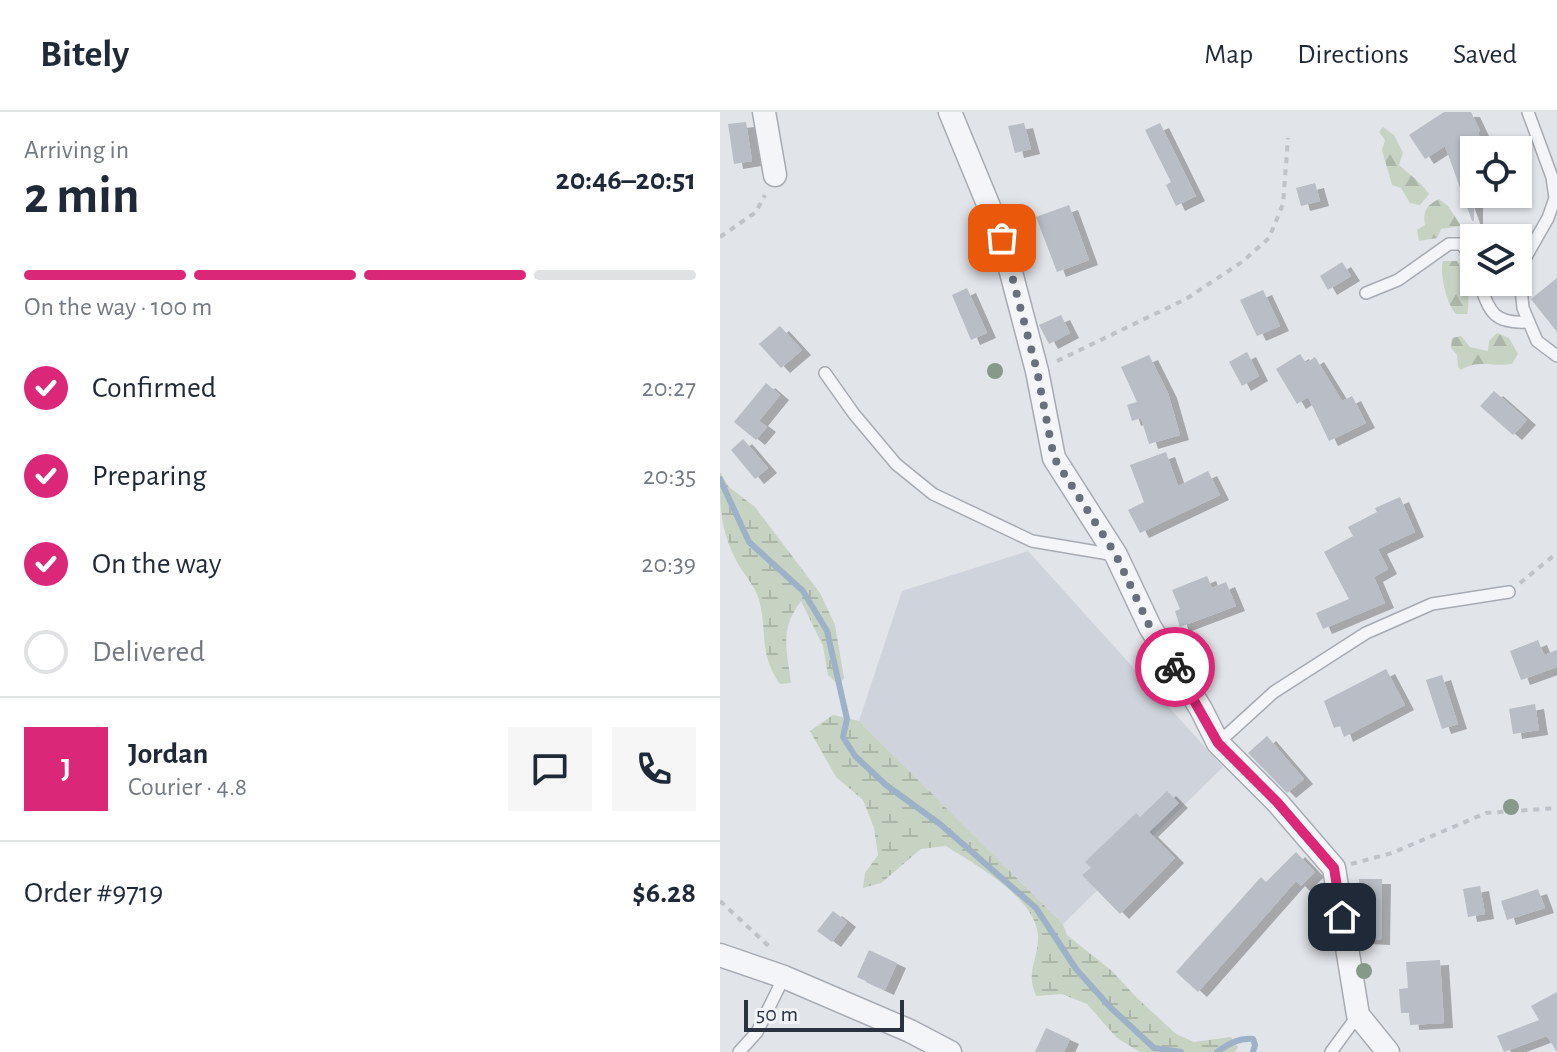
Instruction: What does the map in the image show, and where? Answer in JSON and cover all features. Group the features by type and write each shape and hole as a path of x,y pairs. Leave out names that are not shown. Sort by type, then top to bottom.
{"street":[{"path":"764,112 775,175"},
{"path":"950,112 1002,238 1037,371 1054,458 1116,555 1150,627 1201,709 1218,743 1277,802 1334,868 1358,1015 1388,1052"},
{"path":"720,955 784,977 910,1031 950,1052"}],"lane":[{"path":"1528,112 1552,177 1555,198 1548,218 1519,269 1523,308 1537,341 1557,356"},
{"path":"1366,293 1398,280 1449,244 1460,244"},
{"path":"1484,296 1490,311 1509,323 1528,322"},
{"path":"825,373 896,464 933,494 1032,541 1116,555"},
{"path":"1218,743 1274,692 1366,633 1432,604 1509,592"},
{"path":"739,1052 757,1032 784,977"},
{"path":"1331,1052 1358,1015"}],"path":[{"path":"1037,371 1186,299 1242,262 1269,238 1283,204 1288,138"},
{"path":"720,237 756,212 775,175"},
{"path":"1509,592 1557,553"},
{"path":"1334,868 1392,853 1486,813 1557,808"},
{"path":"720,901 775,952 784,965 784,977"}],"shaded area":[{"path":"1028,551 1223,767 1063,924 859,721 902,591"}],"green space":[{"path":"1383,127 1394,135 1403,153 1399,165 1429,194 1420,205 1410,203 1401,188 1392,185 1382,150 1385,140 1379,132"},
{"path":"1439,199 1448,206 1460,226 1441,229 1437,238 1419,241 1417,230 1425,225 1426,209"},
{"path":"1443,261 1457,261 1460,267 1460,296 1468,296 1467,314 1456,314 1450,304"},
{"path":"1497,333 1509,338 1518,354 1512,364 1479,364 1461,370 1458,367 1457,355 1451,348 1452,338 1461,336 1470,347 1488,351 1489,341"},
{"path":"720,472 729,487 755,507 820,593 835,625 844,678 839,685 828,675 823,646 801,601 787,631 791,683 780,684 773,673 766,652 757,595 731,550 724,529"},
{"path":"833,715 859,721 1063,924 1067,935 1112,971 1176,1034 1194,1042 1231,1037 1238,1047 1235,1052 1140,1052 1117,1038 1087,1004 1062,994 1036,996 1032,972 1038,935 1034,921 1015,895 1001,883 946,846 921,849 881,883 863,888 865,873 878,855 874,828 863,800 836,777 810,731"}],"building":[{"path":"1444,112 1471,112 1479,136 1460,136 1460,188 1445,146 1425,159 1409,135"},
{"path":"746,122 752,161 734,164 728,124"},
{"path":"1024,123 1031,149 1015,153 1008,126"},
{"path":"1160,123 1196,196 1176,206 1166,185 1171,182 1145,130"},
{"path":"1315,183 1320,201 1301,206 1296,188"},
{"path":"1069,205 1089,260 1057,272 1036,217"},
{"path":"1467,208 1474,208 1472,221"},
{"path":"1342,262 1351,276 1328,290 1320,276"},
{"path":"1557,278 1557,332 1531,299"},
{"path":"967,288 987,333 971,340 952,295"},
{"path":"1263,290 1280,326 1257,336 1240,300"},
{"path":"1061,315 1070,333 1049,344 1039,325"},
{"path":"780,326 802,350 781,368 759,344"},
{"path":"1247,352 1259,376 1242,386 1229,362"},
{"path":"1300,354 1306,363 1315,357 1342,401 1352,396 1366,423 1329,441 1308,397 1297,404 1276,369"},
{"path":"1149,355 1168,393 1180,435 1149,444 1141,418 1132,421 1127,405 1137,402 1121,367"},
{"path":"766,383 780,395 759,421 767,427 756,440 734,422"},
{"path":"1494,391 1527,420 1513,435 1480,406"},
{"path":"743,439 768,468 755,479 731,450"},
{"path":"1166,452 1178,486 1208,471 1220,495 1140,533 1128,510 1144,502 1130,465"},
{"path":"1400,497 1415,532 1378,549 1388,569 1374,577 1385,603 1323,629 1316,613 1349,599 1324,552 1353,536 1348,527 1377,512 1375,508"},
{"path":"1207,576 1212,588 1226,582 1236,606 1180,627 1175,611 1180,609 1172,590"},
{"path":"1538,640 1544,655 1557,650 1557,667 1521,680 1510,651"},
{"path":"1386,669 1405,705 1344,737 1340,726 1334,728 1324,701"},
{"path":"1442,675 1458,724 1442,729 1426,680"},
{"path":"1535,704 1539,730 1513,734 1509,709"},
{"path":"1267,736 1304,779 1287,793 1248,753"},
{"path":"1167,791 1179,803 1149,832 1175,858 1120,914 1082,875 1091,868 1085,862 1136,813 1140,817"},
{"path":"1296,852 1315,872 1301,886 1296,881 1198,992 1176,972 1261,877 1266,882"},
{"path":"1359,879 1382,879 1381,940 1360,939"},
{"path":"1480,886 1485,914 1468,917 1463,889"},
{"path":"1538,889 1545,908 1507,920 1501,901"},
{"path":"833,911 847,922 832,942 817,931"},
{"path":"869,950 897,963 885,990 857,977"},
{"path":"1440,960 1444,1023 1410,1025 1409,1013 1401,1013 1399,989 1408,988 1406,962"},
{"path":"1557,992 1557,1052 1547,1036 1504,1052 1497,1036 1539,1020 1531,1006"},
{"path":"1046,1028 1070,1039 1064,1052 1035,1052"}],"waterway":[{"path":"720,479 749,542 803,591 827,631 847,719 843,737 855,756 886,785 940,824 1036,908 1076,969 1110,1007 1154,1048 1181,1052"},
{"path":"1217,1052 1243,1039 1253,1039 1253,1052"}],"way so far":[{"path":"1002,238 1037,371 1054,458 1116,555 1150,627 1175,667"}],"route":[{"path":"1175,667 1218,743 1277,802 1334,868 1342,917"}]}
